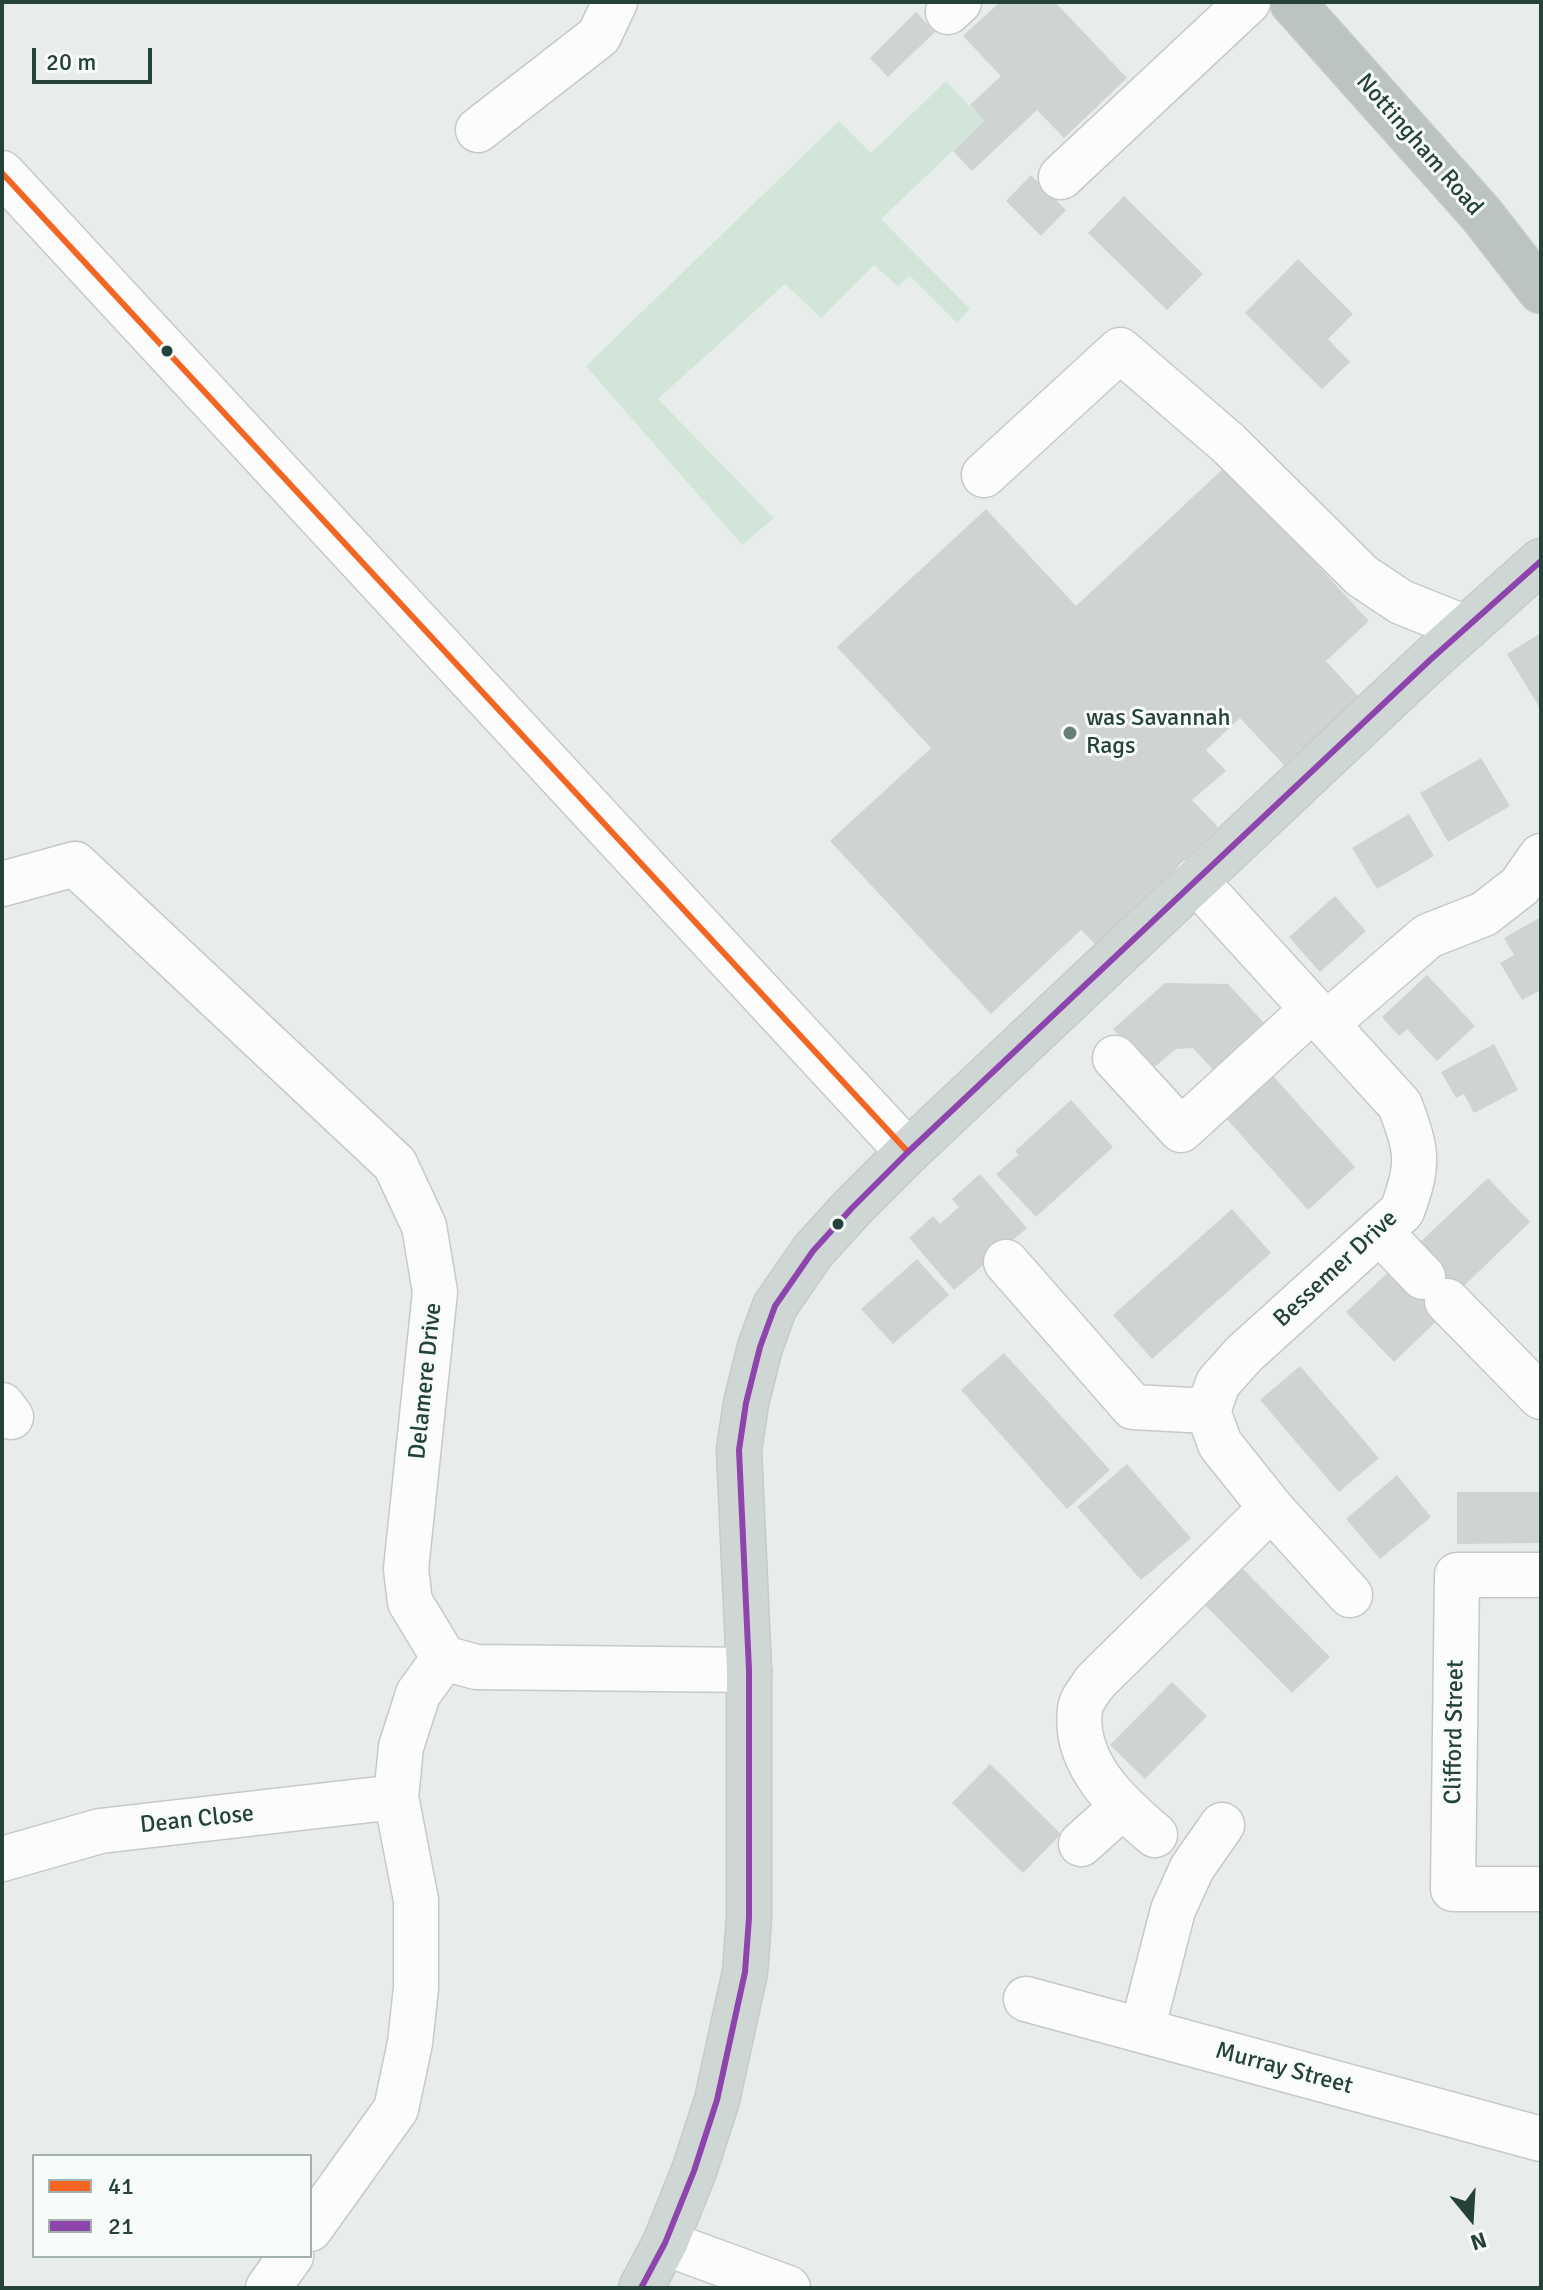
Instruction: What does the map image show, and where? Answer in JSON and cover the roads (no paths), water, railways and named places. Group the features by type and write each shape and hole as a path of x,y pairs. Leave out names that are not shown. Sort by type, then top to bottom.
{"highway":[{"name":"Nottingham Road","path":"1292,2 1481,214 1541,291"}],"main road":[{"path":"641,2288 665,2243 694,2171 717,2100 745,1972 749,1918 749,1670 739,1450 746,1403 760,1347 775,1306 813,1251 908,1152 1195,880 1541,561"}],"street":[{"path":"478,130 599,36 615,2"},
{"path":"1061,177 1248,2"},
{"path":"2,173 908,1152"},
{"path":"984,475 1120,350 1228,443 1362,576 1401,602 1466,628"},
{"path":"1115,1058 1181,1130 1320,1016 1428,936 1484,914 1520,886 1541,856"},
{"name":"Delamere Drive","path":"2,884 75,864 395,1164 424,1226 435,1292 406,1569 410,1602 444,1658"},
{"name":"Bessemer Drive","path":"1195,880 1400,1105 1415,1147 1412,1183 1402,1211 1244,1354 1218,1383 1208,1411"},
{"path":"1380,1232 1541,1397"},
{"path":"1006,1262 1133,1407 1208,1411 1220,1444 1271,1508 1350,1595"},
{"path":"1155,1835 1122,1807 1097,1775 1082,1744 1079,1707 1095,1682 1271,1508"},
{"name":"Clifford Street","path":"1541,1575 1457,1575 1453,1889 1541,1889"},
{"path":"312,2226 396,2109 410,2043 416,1988 416,1900 396,1797 401,1747 418,1694 444,1658 476,1667 749,1670"},
{"name":"Dean Close","path":"2,1859 100,1831 396,1797"},
{"path":"1081,1844 1122,1807"},
{"path":"1142,2030 1173,1910 1192,1868 1222,1825"},
{"name":"Murray Street","path":"1026,1999 1541,2139"},
{"path":"665,2243 788,2288"},
{"path":"268,2288 290,2258"}],"place":[{"name":"was Savannah Rags","path":"1070,733"}]}
